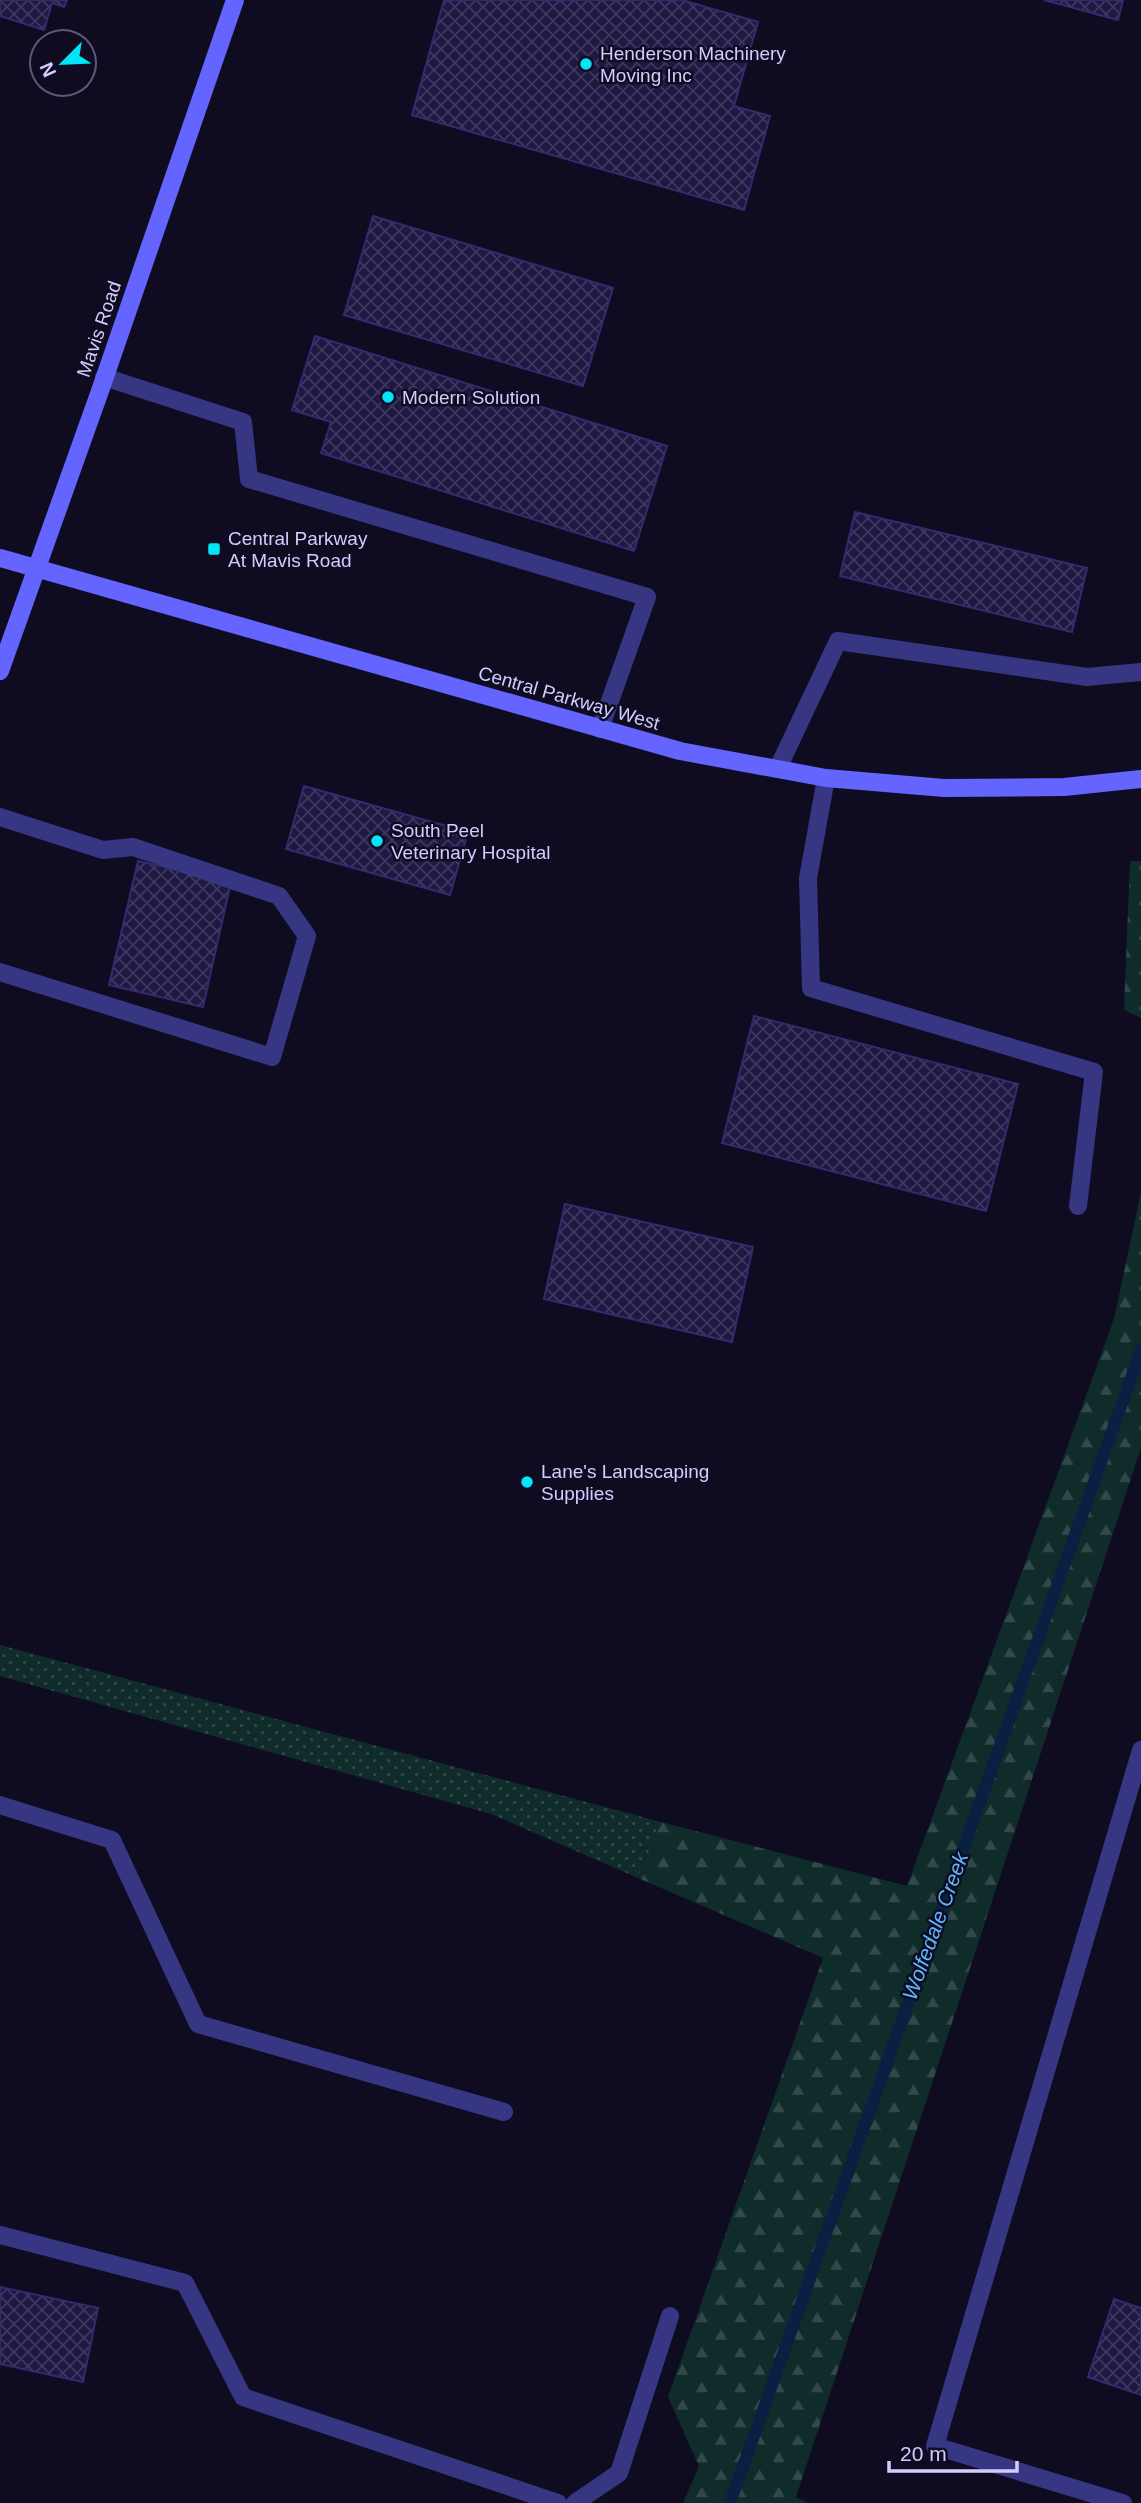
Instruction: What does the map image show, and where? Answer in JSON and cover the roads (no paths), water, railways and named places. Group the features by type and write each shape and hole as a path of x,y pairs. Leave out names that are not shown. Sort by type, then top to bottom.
{"street":[{"name":"Mavis Road","path":"0,671 235,0"},
{"name":"Central Parkway West","path":"0,558 680,751 826,778 944,788 1064,788 1141,779"}],"lane":[{"path":"104,377 243,422 249,479 647,597 600,729"},
{"path":"778,768 838,641 1087,677 1141,672"},
{"path":"826,778 808,878 811,988 1094,1072 1078,1206"},
{"path":"0,817 103,850 133,847 279,896 307,936 272,1057 0,972"},
{"path":"1123,2503 935,2446 1141,1750"},
{"path":"0,1805 112,1840 198,2024 504,2112"},
{"path":"0,2235 185,2283 243,2397 558,2503"},
{"path":"575,2503 619,2473 670,2316"}],"waterway":[{"name":"Wolfedale Creek","path":"730,2503 1141,1350"}],"place":[{"name":"Henderson Machinery Moving Inc","path":"586,64"},
{"name":"Modern Solution","path":"388,397"},
{"name":"Central Parkway At Mavis Road","path":"214,549"},
{"name":"South Peel Veterinary Hospital","path":"377,841"},
{"name":"Lane's Landscaping Supplies","path":"527,1482"}]}
